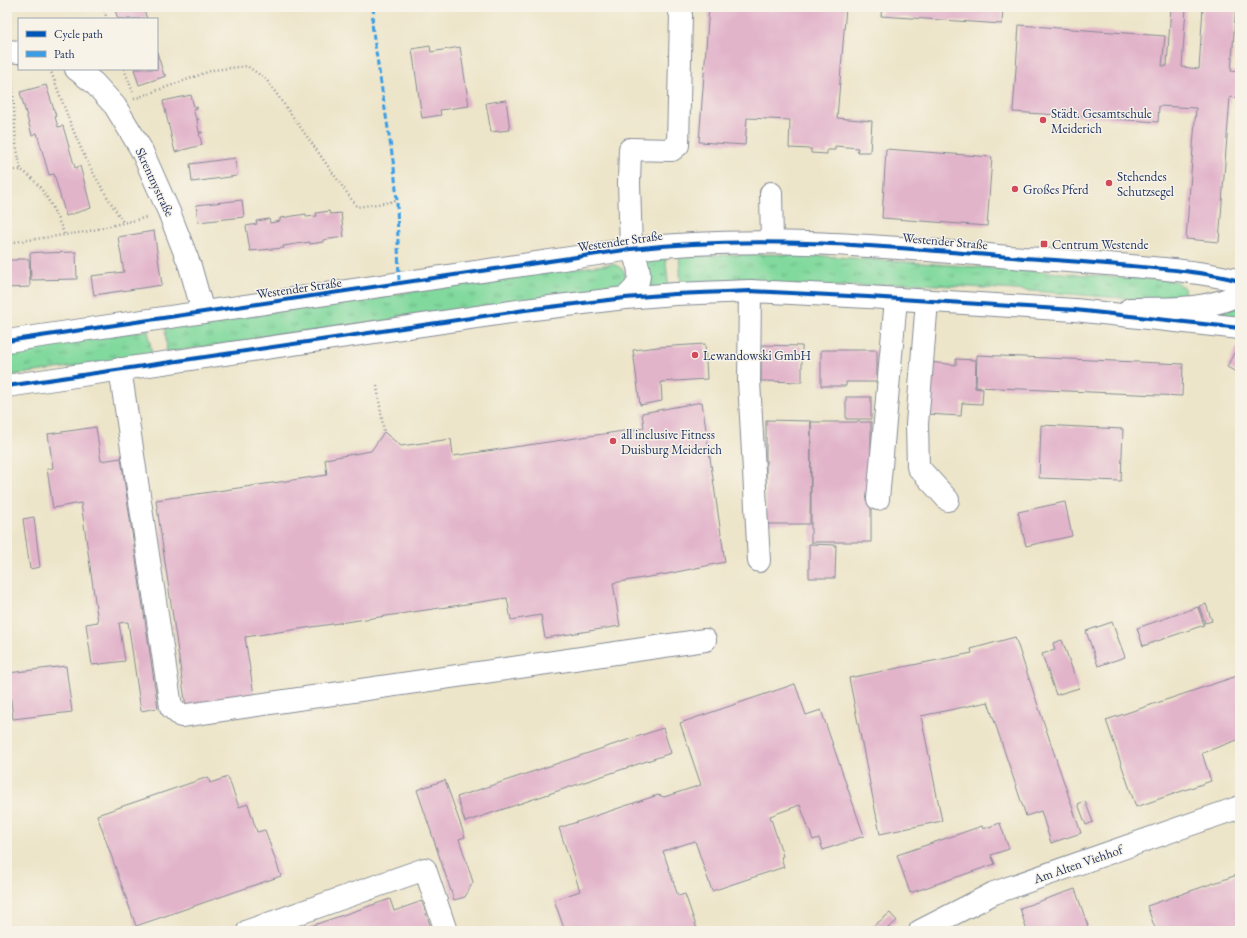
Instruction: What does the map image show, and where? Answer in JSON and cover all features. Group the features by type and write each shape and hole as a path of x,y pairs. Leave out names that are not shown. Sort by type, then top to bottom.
{"main road":[{"path":"625,298 636,287 639,276 637,263 631,249 630,149 672,150 678,145 681,15 678,7"},
{"name":"Skrentnystraße","path":"77,70 94,83 125,102 141,149 169,212 190,266 203,312"},
{"path":"771,193 772,242"},
{"name":"Westender Straße","path":"7,341 670,244 772,242 871,245 1156,268 1219,276 1240,281"},
{"path":"750,292 749,381 759,561"},
{"path":"7,386 525,310 625,298 675,294 750,292 803,293 1075,310 1240,328"},
{"path":"1075,310 1172,308 1194,306 1209,304 1232,298 1240,294"},
{"path":"878,499 896,299"},
{"path":"926,301 917,424 918,467 948,500"},
{"path":"120,369 171,707 181,716 705,640"},
{"name":"Am Alten Viehhof","path":"920,931 994,893 1240,807"},
{"path":"248,931 425,869 446,931"}],"path":[{"path":"103,7 107,18"},
{"path":"628,12 631,7"},
{"path":"12,51 16,144 21,170"},
{"path":"124,70 125,102 213,70 247,66 266,78 357,207 397,201"},
{"path":"50,70 70,123 84,154 98,182 123,222"},
{"path":"7,171 21,170 29,175 39,186 54,211 65,235"},
{"path":"7,243 103,228 169,212"},
{"path":"377,386 384,432"}],"green space":[{"path":"679,252 685,252 693,256 751,254 809,255 1175,281 1184,288 1185,293 1182,299 1170,302 905,283 868,286 681,289"},
{"path":"665,253 669,290 645,292 644,257"},
{"path":"612,264 621,269 625,276 623,283 615,290 167,352 165,328 525,275"},
{"path":"1240,305 1240,320 1219,317 1219,313"},
{"path":"148,330 152,355 7,376 7,351"}],"building":[{"path":"114,7 143,7 147,18 118,18"},
{"path":"709,7 846,7 837,118 872,121 870,152 857,152 858,148 835,146 835,150 827,150 827,154 811,153 811,149 789,148 790,120 747,118 745,145 699,142"},
{"path":"882,7 1003,7 1002,24 881,16"},
{"path":"1171,7 1186,7 1182,67 1199,69 1203,7 1236,7 1231,71 1240,72 1238,98 1230,97 1219,242 1186,239 1196,108 1159,106 1158,122 1013,112 1019,25 1165,36 1162,66 1167,66"},
{"path":"430,46 431,52 460,47 469,106 440,110 441,115 422,118 412,49"},
{"path":"158,55 164,75 166,76 139,85 134,70 158,70"},
{"path":"46,85 58,127 63,126 75,168 80,166 91,208 66,216 54,174 49,175 37,133 32,135 20,92"},
{"path":"191,95 194,107 198,108 193,109 196,119 199,119 197,120 199,132 202,132 199,133 202,145 175,152 163,101"},
{"path":"506,100 510,130 491,132 486,103"},
{"path":"886,149 992,157 987,226 882,218"},
{"path":"235,158 237,176 192,182 190,164"},
{"path":"242,200 244,217 198,222 196,205"},
{"path":"329,211 330,214 341,213 344,237 323,240 323,242 310,244 310,242 283,246 284,248 250,251 246,226 257,224 256,221 269,219 270,223 280,221 280,218 306,214 306,217 317,216 316,213"},
{"path":"154,231 162,285 94,295 91,276 124,272 118,237"},
{"path":"76,252 77,279 31,280 30,253"},
{"path":"29,259 30,287 7,288 7,260"},
{"path":"705,344 707,379 661,382 662,401 640,405 633,350"},
{"path":"761,345 802,346 802,382 761,381"},
{"path":"1238,345 1240,346 1240,374 1227,367"},
{"path":"821,350 877,350 877,382 846,382 846,386 821,386"},
{"path":"977,355 1183,364 1182,396 976,387"},
{"path":"956,359 976,360 975,388 983,389 982,404 962,403 961,416 926,414 929,362 956,365"},
{"path":"846,397 871,397 871,419 846,419"},
{"path":"702,402 725,562 613,583 620,626 545,638 541,615 511,620 507,598 245,637 254,695 186,707 156,500 327,475 325,459 371,451 384,432 401,446 451,439 453,456 644,428 642,413"},
{"path":"766,420 811,421 810,524 766,524"},
{"path":"811,422 871,422 871,542 811,542"},
{"path":"1041,425 1123,429 1121,481 1039,478"},
{"path":"96,427 101,461 121,458 158,708 141,711 128,622 119,623 125,661 92,665 86,624 98,622 81,503 53,508 47,469 53,468 48,434"},
{"path":"1065,502 1072,536 1026,546 1018,512"},
{"path":"34,517 40,567 30,569 23,519"},
{"path":"809,544 836,545 835,578 809,578"},
{"path":"1206,604 1212,621 1205,623 1199,606"},
{"path":"1198,607 1204,625 1143,646 1137,628"},
{"path":"1112,622 1125,657 1098,666 1086,631"},
{"path":"1015,637 1081,833 1051,843 1041,811 1026,816 988,702 921,716 942,821 880,834 849,678 972,653 971,649"},
{"path":"1062,640 1079,688 1056,695 1042,654 1055,650 1053,643"},
{"path":"66,666 72,712 13,719 8,673"},
{"path":"1240,675 1240,739 1202,753 1211,781 1136,807 1106,720"},
{"path":"795,684 806,715 821,710 864,836 823,850 819,838 813,840 800,805 770,816 783,856 781,857 784,867 712,891 695,841 663,851 678,896 685,894 697,929 691,931 565,931 554,900 580,891 559,828 658,795 664,797 701,785 680,723"},
{"path":"663,728 671,753 465,822 457,797"},
{"path":"208,777 210,783 228,777 239,807 248,804 257,832 265,830 281,876 136,926 97,815"},
{"path":"445,780 465,837 459,839 473,882 465,897 454,900 417,790"},
{"path":"1085,801 1093,822 1086,825 1078,804"},
{"path":"1000,823 1009,849 991,855 995,864 910,893 897,855 982,826 983,829"},
{"path":"1240,874 1240,931 1156,931 1147,906"},
{"path":"1075,889 1088,926 1075,931 1027,931 1020,908"},
{"path":"390,899 394,911 422,901 432,931 296,931"},
{"path":"890,913 897,921 884,931 867,931"}],"marked path":[{"path":"374,7 372,23 394,167 397,201 399,283"}],"cycle path":[{"path":"7,341 631,249 680,245 778,242 876,246 1158,268 1199,273 1240,281"},
{"path":"7,386 525,310 625,298 675,294 750,291 868,297 1075,310 1240,328"}],"place":[{"name":"Städt. Gesamtschule Meiderich","path":"1043,120"},
{"name":"Stehendes Schutzsegel","path":"1109,183"},
{"name":"Großes Pferd","path":"1015,189"},
{"name":"Centrum Westende","path":"1044,244"},
{"name":"Lewandowski GmbH","path":"695,355"},
{"name":"all inclusive Fitness Duisburg Meiderich","path":"613,441"}]}
